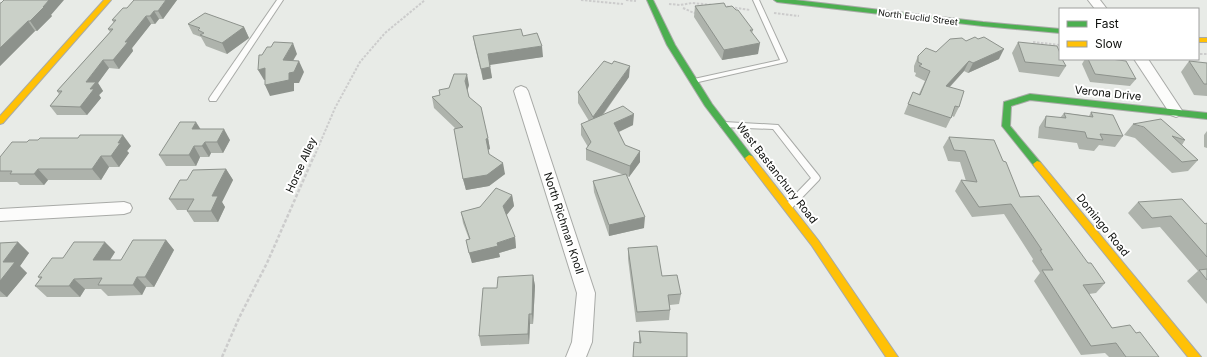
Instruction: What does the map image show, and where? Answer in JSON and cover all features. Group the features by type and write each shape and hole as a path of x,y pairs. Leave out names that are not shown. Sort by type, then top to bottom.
{"main road":[{"path":"0,121 108,0"},
{"name":"North Euclid Street","path":"777,0 1059,31"},
{"name":"West Bastanchury Road","path":"651,1 671,45 709,106 815,243 892,357"},
{"name":"Verona Drive","path":"1007,104 1030,97 1207,116"},
{"name":"Domingo Road","path":"1007,104 1006,126 1195,357"}],"street":[{"path":"1094,0 1100,8"},
{"path":"1142,60 1176,112"},
{"name":"North Richman Knoll","path":"521,91 586,293 582,342 576,357"},
{"path":"0,215 124,208"}],"lane":[{"path":"213,98 280,0"},
{"path":"694,81 784,61 756,0"},
{"path":"724,125 775,127 816,178 788,207"}],"path":[{"name":"Horse Alley","path":"222,357 239,318 267,263 335,108 360,62 385,33 425,0"},
{"path":"581,0 623,4"},
{"path":"626,0 651,1 680,5 692,3 719,6"}],"building":[{"path":"4,0 49,0 30,21 28,21 0,48 0,3"},
{"path":"134,0 166,0 158,11 154,11 150,16 146,16 125,42 128,42 113,60 103,60 86,82 96,82 90,89 94,89 80,107 50,106 62,91 57,91 113,29 108,29 116,20 112,20 123,8 127,8"},
{"path":"724,3 726,7 732,6 738,10 753,30 750,30 760,43 724,50 695,6"},
{"path":"205,13 244,27 222,43 200,35 204,33 198,30 200,28 188,24"},
{"path":"521,29 523,36 537,33 542,46 488,54 490,67 481,69 473,36"},
{"path":"975,37 978,39 984,37 1004,49 973,63 969,61 946,86 964,91 959,107 955,106 951,118 908,104 913,92 920,95 930,71 919,66 922,64 918,62 918,56 926,48 936,52 950,39 962,38 966,41"},
{"path":"274,42 293,43 283,60 299,61 294,72 289,73 289,80 265,85 265,68 258,70 259,55 262,55 267,47 271,47"},
{"path":"1018,42 1057,46 1059,51 1059,60 1063,60 1066,66 1025,62"},
{"path":"1088,60 1118,60 1126,61 1136,79 1095,74"},
{"path":"604,61 612,64 614,61 630,66 593,117 578,92"},
{"path":"1189,61 1207,63 1207,84 1204,84"},
{"path":"454,74 467,74 465,81 469,97 481,107 488,138 486,139 489,154 503,163 487,175 463,179 454,129 463,127 432,97 440,95 439,90 449,88"},
{"path":"623,106 634,114 614,123 625,145 640,151 630,166 586,149 591,142 581,124"},
{"path":"1091,112 1113,115 1123,136 1100,134 1103,140 1087,138 1085,132 1045,127 1046,116 1066,118 1064,113 1093,117"},
{"path":"1161,119 1185,140 1172,136 1198,160 1182,162 1144,127 1133,124"},
{"path":"180,122 196,122 192,129 224,129 217,142 205,142 202,146 194,146 189,155 159,155"},
{"path":"80,135 123,135 118,143 121,142 111,156 101,156 92,169 38,169 34,174 10,174 12,171 0,171 0,157 12,142 27,142 29,140 38,140 40,138 78,138"},
{"path":"949,137 994,140 1003,161 1006,162 1020,197 1039,196 1088,263 1091,263 1105,283 1083,285 1112,328 1130,325 1136,333 1140,332 1159,357 1126,357 1116,343 1091,346 1042,270 1053,270 1040,250 1042,250 1011,204 979,207 961,180 977,182 965,151 954,150"},
{"path":"226,169 212,196 218,196 211,211 187,211 194,199 169,199 180,180 187,180 193,170"},
{"path":"626,174 645,217 609,225 593,181"},
{"path":"496,188 512,195 503,206 515,237 497,243 498,246 469,253 466,240 470,239 461,212 480,207"},
{"path":"1182,199 1205,224 1207,223 1207,257 1171,216 1152,218 1138,202"},
{"path":"133,240 166,240 145,277 137,277 133,285 98,285 102,278 74,279 69,286 35,286 42,277 38,277 52,258 63,258 74,242 105,242 93,260 121,260"},
{"path":"18,242 3,262 15,262 0,281 0,243"},
{"path":"657,246 662,276 677,275 681,294 668,295 670,310 637,312 628,248"},
{"path":"1207,269 1207,280 1199,270"},
{"path":"533,275 532,314 529,314 528,334 479,336 483,288 497,288 498,277"},
{"path":"639,331 687,333 687,357 633,357 634,342 641,343"}],"traffic: fast":[{"path":"650,0 671,45 709,106 749,158"},
{"path":"777,0 983,24 1059,31"},
{"path":"1037,164 1006,126 1007,104 1030,97 1207,116"}],"traffic: slow":[{"path":"0,121 108,0"},
{"path":"1199,40 1207,40"},
{"path":"749,158 815,243 892,357"},
{"path":"1037,164 1195,357"}]}
